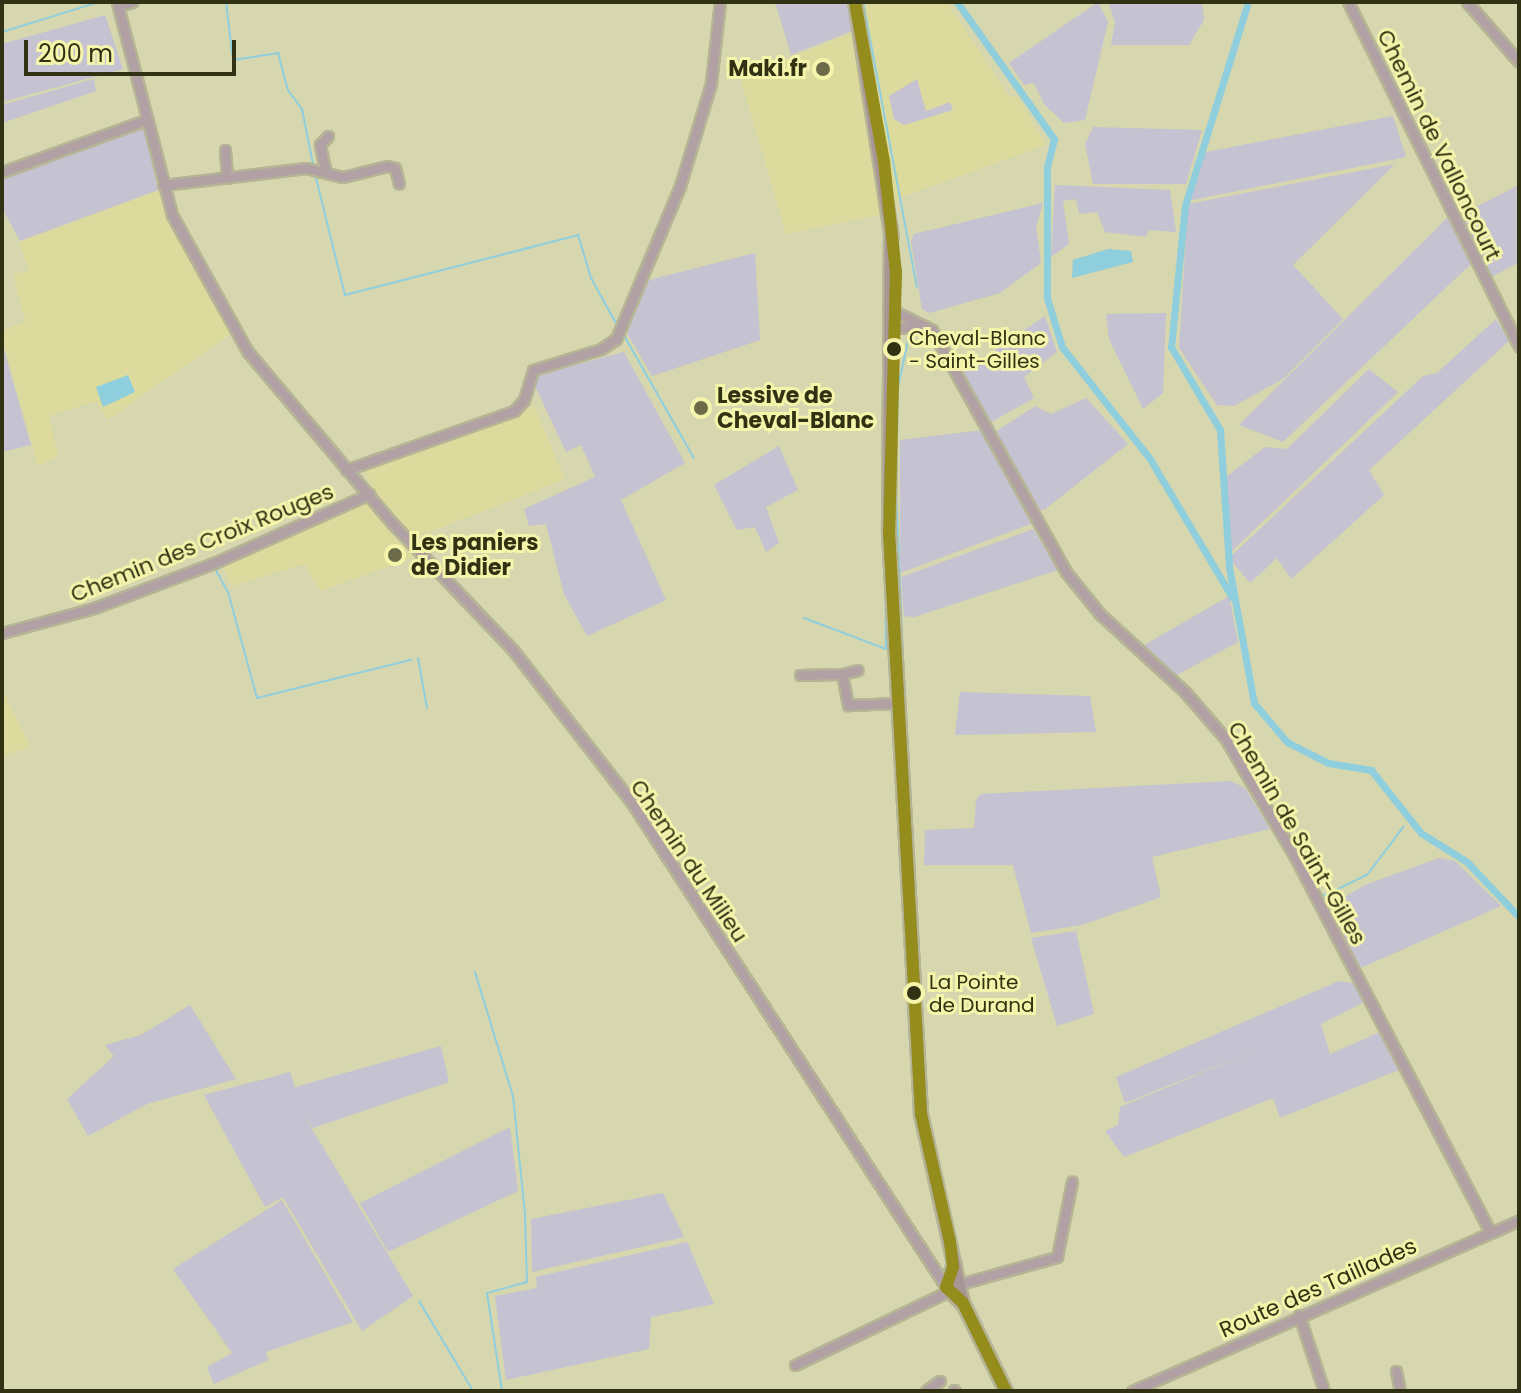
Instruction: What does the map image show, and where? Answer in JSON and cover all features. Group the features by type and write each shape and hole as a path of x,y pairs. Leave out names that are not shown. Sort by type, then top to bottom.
{"main road":[{"path":"855,2 891,229 894,319 889,532 921,1114 951,1283 1006,1391"},
{"path":"891,229 890,276 894,319"}],"street":[{"path":"118,4 132,2"},
{"path":"346,470 514,411 524,400 533,370 601,349 616,339 680,186 711,83 720,2"},
{"name":"Chemin de Valloncourt","path":"1348,2 1519,347"},
{"path":"1467,2 1519,62"},
{"name":"Chemin du Milieu","path":"118,4 163,185 183,240 248,352 346,470 506,641 632,803 951,1283"},
{"path":"2,172 146,120"},
{"path":"325,169 320,145 328,136"},
{"path":"225,150 227,178"},
{"path":"163,185 294,168 325,169 343,177 395,168 399,184"},
{"path":"894,319 925,326"},
{"path":"894,319 925,326"},
{"name":"Chemin de Saint-Gilles","path":"925,326 941,342 1030,515 1066,572 1100,614 1185,692 1225,738 1315,894 1490,1232"},
{"name":"Chemin des Croix Rouges","path":"2,633 94,608 200,568 369,494"},
{"path":"800,675 842,674 858,670"},
{"path":"842,674 848,705 898,703"},
{"path":"795,1365 951,1283 1057,1257 1072,1181"},
{"name":"Route des Taillades","path":"1132,1391 1519,1220"},
{"path":"1299,1315 1324,1391"},
{"path":"1396,1371 1400,1391"},
{"path":"926,1391 940,1381"}],"shaded area":[{"path":"775,2 846,2 852,31 791,55"},
{"path":"865,2 947,2 1009,97 1017,96 1046,145 902,197 881,215 786,234 740,77 868,27"},
{"path":"1098,2 1108,22 1085,120 1064,123 1044,104 1034,83 1024,85 1009,63"},
{"path":"1108,2 1202,2 1204,20 1189,45 1111,45 1115,22"},
{"path":"105,15 123,69 2,102 2,44"},
{"path":"94,79 96,91 2,123 2,105"},
{"path":"917,79 926,111 950,102 953,110 904,125 894,119 889,96"},
{"path":"1393,116 1406,157 1188,201 1201,153"},
{"path":"143,124 158,190 20,241 2,208 2,175"},
{"path":"1093,127 1202,130 1186,184 1093,184 1085,144"},
{"path":"1395,164 1293,265 1343,319 1283,379 1234,406 1217,405 1179,348 1188,204"},
{"path":"1055,185 1170,190 1176,232 1149,230 1146,237 1105,232 1097,212 1079,214 1076,199 1063,201 1069,244 1051,257"},
{"path":"1519,185 1519,262 1490,278 1458,216"},
{"path":"158,191 232,333 107,420 97,401 49,416 58,456 38,466 2,337 2,331 25,321 13,275 29,270 19,242"},
{"path":"1043,203 1036,227 1041,263 1000,293 929,313 922,309 911,241 914,234"},
{"path":"1451,214 1474,261 1283,442 1239,425"},
{"path":"755,253 760,340 652,376 627,333 649,280"},
{"path":"1166,313 1163,393 1143,409 1109,339 1106,314"},
{"path":"1045,316 1057,352 1024,377 1034,398 988,424 961,374"},
{"path":"1496,319 1509,341 1369,470 1384,495 1291,579 1277,558 1250,583 1229,558 1423,376 1437,373"},
{"path":"2,343 31,445 2,452"},
{"path":"624,352 685,463 621,500 666,600 587,636 564,594 546,524 529,526 524,509 595,477 581,445 566,452 534,384 540,374"},
{"path":"1369,369 1398,392 1230,553 1226,477 1265,447 1287,449"},
{"path":"1086,398 1128,444 1044,510 1035,510 992,434 1035,406 1051,414"},
{"path":"534,406 565,479 415,538 382,503 362,469"},
{"path":"983,430 1031,524 900,573 900,440"},
{"path":"779,446 798,490 766,507 779,543 766,552 755,527 737,530 714,485"},
{"path":"367,501 418,556 320,591 305,564 232,586 222,563"},
{"path":"1033,529 1058,570 914,617 904,616 901,577"},
{"path":"1229,596 1238,642 1175,676 1141,647"},
{"path":"2,688 30,747 2,756"},
{"path":"960,692 1090,696 1096,732 955,735"},
{"path":"1231,781 1245,788 1270,829 1152,857 1161,897 1082,925 1031,933 1013,865 924,865 925,830 974,828 976,800 981,794"},
{"path":"1439,858 1455,861 1501,906 1363,967 1355,966 1328,907 1365,885"},
{"path":"1076,931 1094,1014 1057,1026 1031,938"},
{"path":"1339,981 1354,983 1364,1002 1321,1024 1330,1054 1380,1032 1401,1069 1280,1118 1273,1098 1124,1157 1105,1131 1118,1125 1120,1107 1257,1050 1125,1103 1116,1077"},
{"path":"190,1005 236,1079 147,1104 88,1136 67,1099 114,1056 105,1045 141,1035"},
{"path":"441,1046 449,1082 313,1128 308,1119 312,1129 413,1296 362,1331 283,1197 265,1207 204,1095 290,1072 295,1087"},
{"path":"510,1127 518,1191 388,1252 360,1203"},
{"path":"663,1193 684,1237 532,1272 531,1219"},
{"path":"282,1200 353,1322 266,1352 268,1360 214,1384 207,1367 232,1353 173,1269"},
{"path":"687,1242 714,1304 651,1317 649,1349 506,1380 495,1296 537,1288 536,1277"}],"water":[{"path":"1108,249 1131,251 1133,262 1072,278 1073,260"},
{"path":"128,375 135,392 103,407 96,387"}],"waterway":[{"path":"2,32 99,2"},
{"path":"226,2 233,60 278,53 288,90 302,109 313,164"},
{"path":"863,2 917,287"},
{"path":"957,2 1054,139 1047,168 1047,298 1062,347 1150,459 1232,597"},
{"path":"1248,2 1185,205 1171,347 1220,430 1229,567 1254,703 1287,742 1328,763 1371,770 1421,833 1467,862 1519,917"},
{"path":"315,174 345,295 578,235 591,278 618,327"},
{"path":"622,332 694,458"},
{"path":"906,734 896,490 898,387 909,336"},
{"path":"804,618 886,649 884,395"},
{"path":"214,567 228,592 257,698 411,660"},
{"path":"7,626 25,622"},
{"path":"418,658 427,708"},
{"path":"1321,897 1367,875 1404,826"},
{"path":"475,972 513,1096 525,1215 527,1282 487,1293 502,1391"},
{"path":"419,1301 473,1391"}],"transit line":[{"path":"855,2 884,162 896,272 889,532 921,1114 950,1242 953,1267 946,1287 963,1303 1006,1391"}],"place":[{"name":"Maki.fr","path":"823,69"},
{"name":"Cheval-Blanc - Saint-Gilles","path":"894,349"},
{"name":"Lessive de Cheval-Blanc","path":"701,408"},
{"name":"Les paniers de Didier","path":"395,555"},
{"name":"La Pointe de Durand","path":"914,993"}]}
